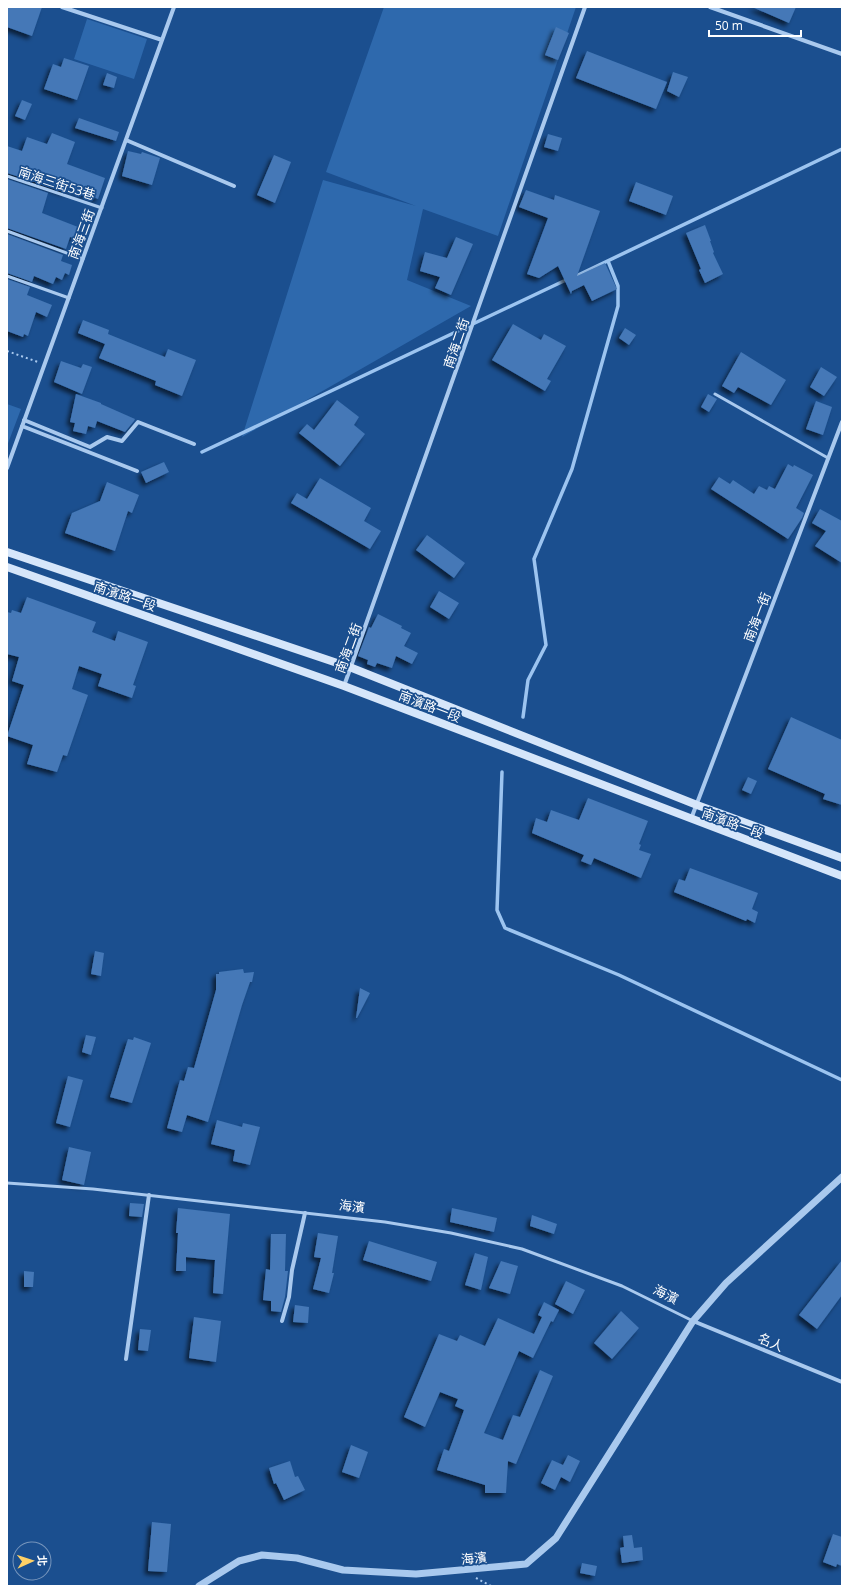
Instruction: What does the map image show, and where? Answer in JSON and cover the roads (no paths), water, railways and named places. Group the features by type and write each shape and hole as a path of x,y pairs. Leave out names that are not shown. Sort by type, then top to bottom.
{"main road":[{"name":"南濱路一段","path":"7,552 352,668 697,805 842,858"},
{"name":"南濱路一段","path":"7,567 344,686 691,820 842,876"}],"street":[{"path":"62,7 162,40"},
{"name":"南海三街","path":"7,468 174,7"},
{"name":"南海二街","path":"344,686 352,668 585,7"},
{"path":"710,7 842,54"},
{"path":"126,140 234,186"},
{"path":"24,420 90,447 107,437 122,441 138,422 194,444"},
{"name":"南海一街","path":"691,820 842,422"},
{"path":"22,426 138,471"},
{"path":"693,1320 726,1283 842,1177"},
{"path":"126,1360 149,1195"},
{"path":"282,1321 289,1297 292,1270 305,1213"},
{"name":"名人","path":"693,1320 842,1382"},
{"name":"海濱","path":"200,1586 239,1561 262,1555 298,1558 343,1570 416,1574 526,1564 556,1538 693,1320"}],"lane":[{"name":"南海三街53巷","path":"7,176 102,208"},
{"path":"7,231 83,259"},
{"path":"7,276 68,298"},
{"path":"715,394 828,458"},
{"name":"海濱","path":"7,1183 149,1195 385,1222 451,1233 522,1249 622,1286 693,1320"}],"waterway":[{"path":"574,277 842,149"},
{"path":"523,717 528,680 546,645 534,559 572,469 618,306 618,286 608,261"},
{"path":"202,452 568,279"},
{"path":"502,772 497,910 505,928 619,975 842,1080"}]}
